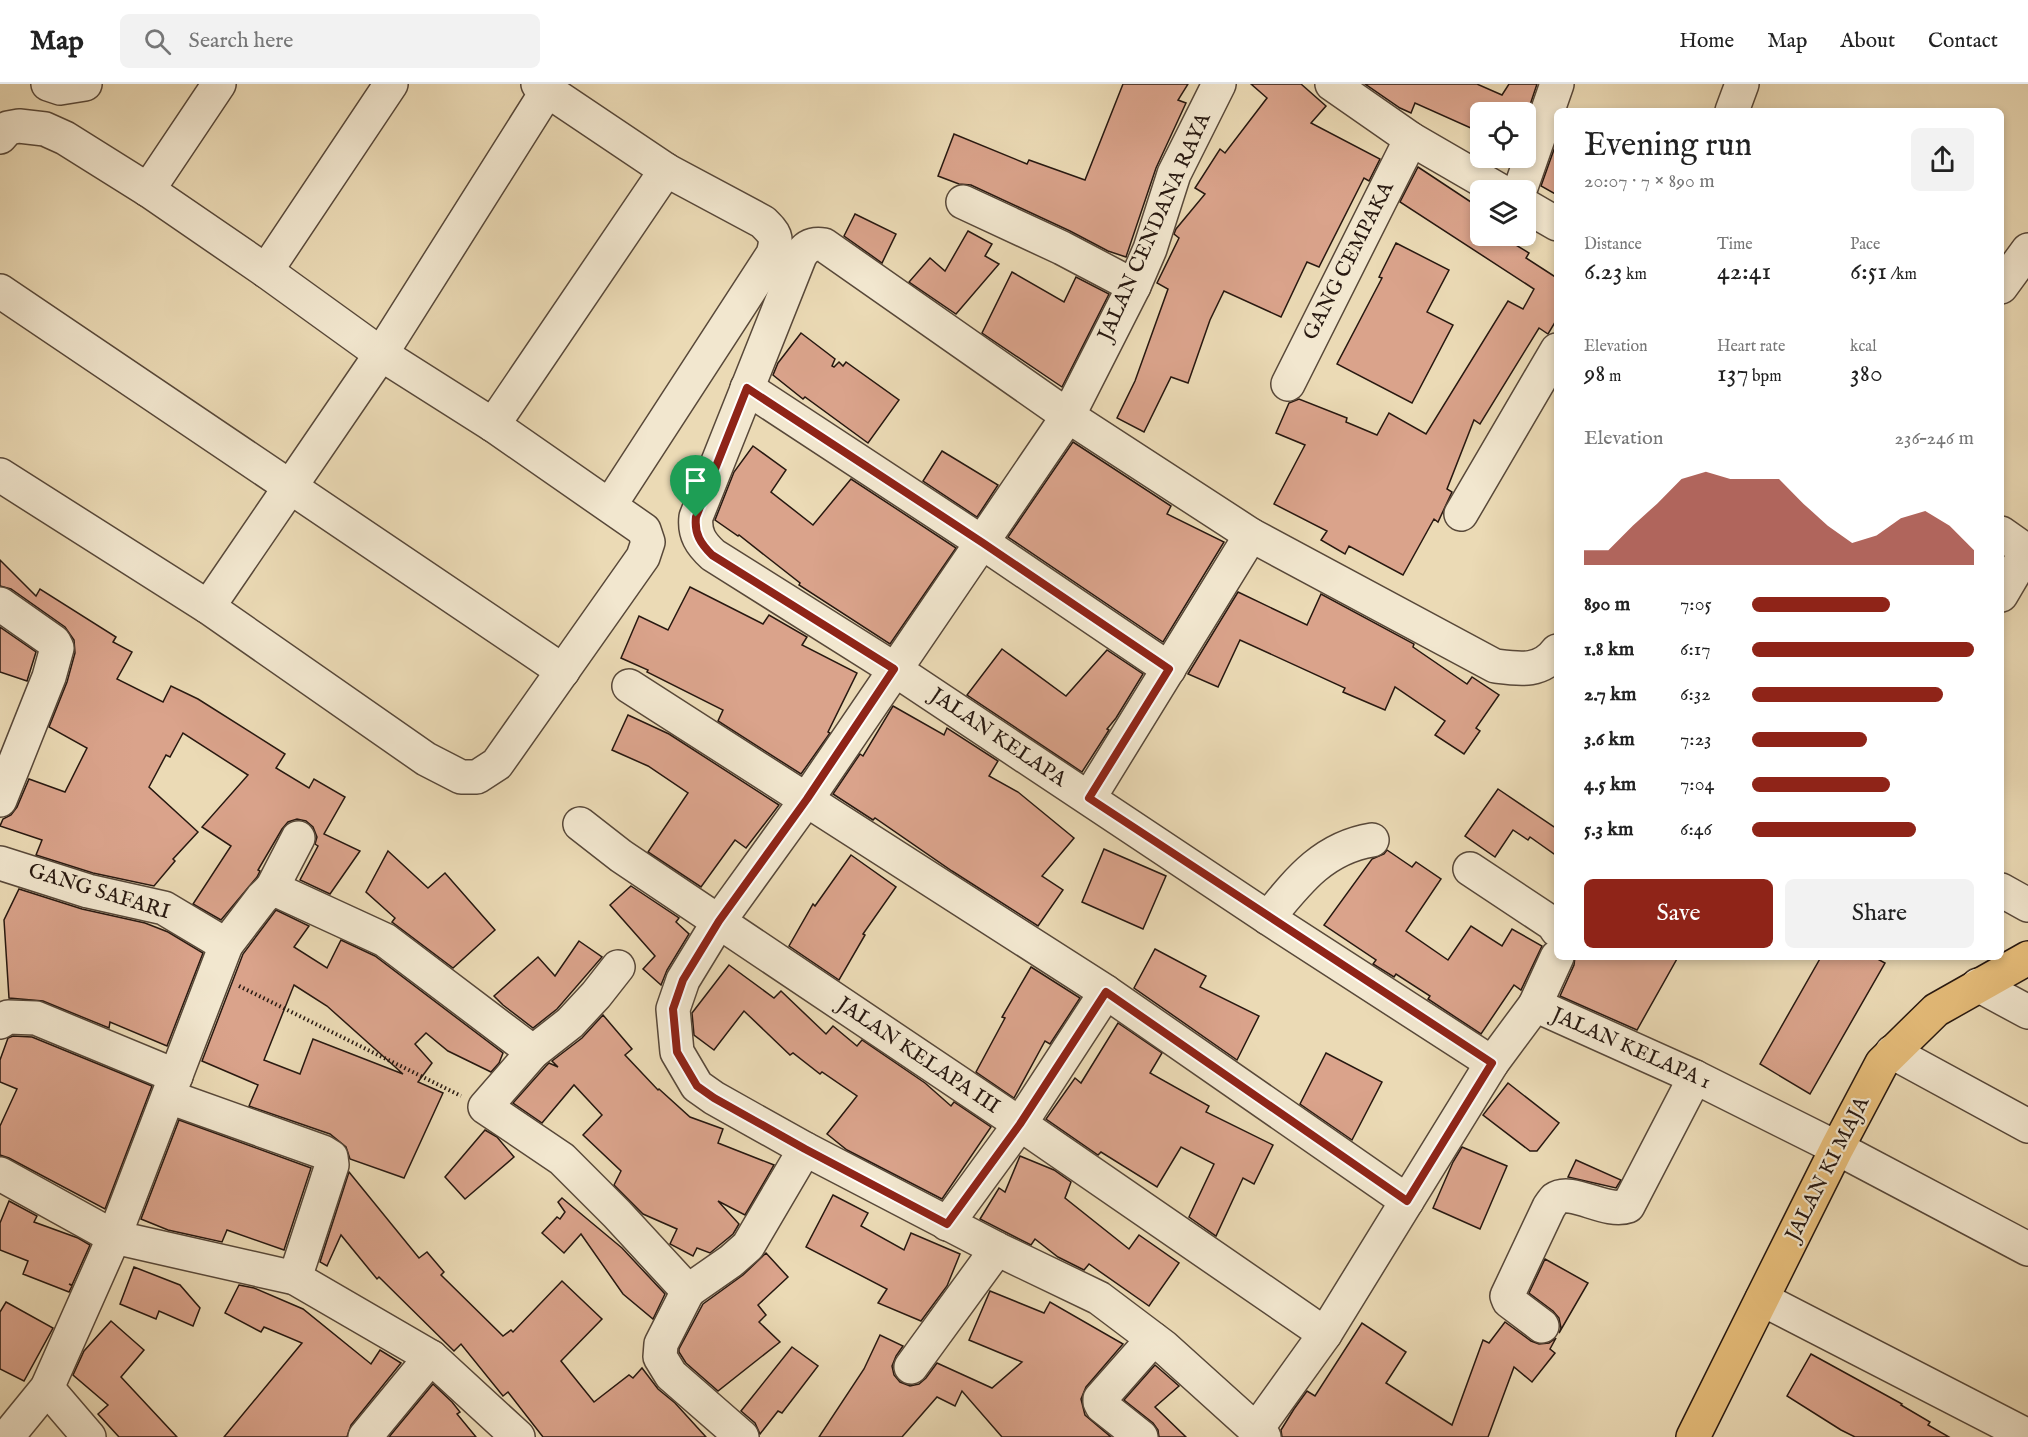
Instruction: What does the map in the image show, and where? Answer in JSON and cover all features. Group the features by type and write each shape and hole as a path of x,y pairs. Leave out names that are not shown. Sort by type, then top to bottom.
{"main road":[{"name":"JALAN KI MAJA","path":"1702,1434 1762,1299 1837,1148 1882,1064 1936,1010 2028,958"}],"street":[{"path":"48,84 60,88 85,84"},
{"path":"148,190 219,84"},
{"path":"266,271 391,84"},
{"name":"JALAN CENDANA RAYA","path":"805,1149 697,1086 677,1052 673,1009 683,980 719,921 807,799 1068,416 1134,286 1150,249 1174,174 1219,84"},
{"path":"1332,84 1411,139 1482,180"},
{"path":"1523,180 1557,84"},
{"path":"1733,108 1742,84"},
{"path":"208,607 381,354 543,88 666,170 763,222 774,233 776,243 772,254 610,504"},
{"path":"0,138 8,128 20,126 45,129 65,138 148,190 381,354 494,425 610,504 644,530 647,535 647,547 643,557 497,764 477,777 461,777 426,759 208,607 0,475"},
{"name":"GANG CEMPAKA","path":"1288,384 1411,139"},
{"path":"494,425 666,170"},
{"path":"963,202 1062,248 1134,286"},
{"path":"1536,212 1554,222"},
{"path":"1169,669 747,388 804,249 814,244 824,245 1068,416 1251,535 1495,666 1523,670 1541,665 1554,654"},
{"path":"2004,283 2026,257"},
{"path":"0,291 563,671"},
{"path":"1461,514 1554,355"},
{"name":"JALAN KELAPA","path":"747,388 696,517 695,527 700,542 712,555 894,669 1268,918 1492,1063"},
{"path":"1089,798 1251,535"},
{"path":"2004,587 2019,545"},
{"path":"0,604 54,642 57,648 50,677 0,800"},
{"path":"629,686 1106,992 1407,1201"},
{"name":"JALAN KELAPA III","path":"580,824 621,856 1020,1124 1325,1334"},
{"path":"7,1437 46,1388 114,1237 220,959 262,898 272,888 298,838"},
{"path":"1268,918 1301,879 1324,859 1344,847 1372,840"},
{"name":"GANG SAFARI","path":"0,863 88,891 164,908 220,959"},
{"path":"1470,869 1554,926"},
{"path":"272,888 385,940 533,1052"},
{"path":"2004,892 2028,905"},
{"path":"1535,1005 1556,960"},
{"path":"618,967 570,1023 533,1052 485,1107 562,1158 688,1291"},
{"path":"1978,985 2028,1012"},
{"path":"947,1224 1020,1124 1106,992"},
{"name":"JALAN KELAPA 1","path":"1260,1434 1325,1334 1492,1063 1535,1005 1695,1077 1837,1148 2028,1249"},
{"path":"0,1022 8,1017 36,1018 172,1087 331,1157 332,1165 295,1278"},
{"path":"1892,1052 2028,1126"},
{"path":"1542,1326 1511,1304 1507,1296 1549,1207 1556,1198 1566,1195 1611,1208 1628,1206 1695,1077"},
{"path":"742,1437 670,1376 660,1357 661,1344 688,1291 731,1261 748,1246 805,1149 996,1249 1099,1298 1153,1339 1260,1434"},
{"path":"0,1174 114,1237 295,1278 431,1358 518,1437"},
{"path":"911,1367 996,1249"},
{"path":"1762,1299 2028,1436"},
{"path":"1141,1437 1102,1406 1100,1399 1153,1339"},
{"path":"365,1437 431,1358"},
{"path":"46,1388 89,1437"}],"path":[{"path":"220,959 485,1107"}],"building":[{"path":"1123,84 1188,84 1178,100 1186,103 1156,168 1126,257 1108,251 971,185 959,184 938,176 954,134 1027,164 1029,160 1085,180"},
{"path":"1251,84 1301,84 1326,106 1311,123 1380,159 1369,181 1364,178 1319,267 1307,262 1281,317 1224,291 1210,320 1188,383 1171,377 1144,432 1117,418 1135,381 1168,289 1157,283 1179,238 1174,234 1176,229 1205,194 1195,188 1220,149 1225,153 1267,98"},
{"path":"1365,84 1477,84 1502,95 1509,84 1537,84 1531,102 1470,102 1470,128 1415,103 1411,113"},
{"path":"1554,149 1554,193 1541,186"},
{"path":"1418,167 1470,201 1470,246 1517,246 1529,253 1526,258 1554,276 1554,324 1548,334 1539,328 1480,424 1474,420 1447,489 1452,492 1438,522 1434,519 1403,575 1349,546 1345,554 1321,540 1327,531 1274,504 1305,445 1276,433 1289,403 1299,399 1347,418 1346,422 1377,435 1389,413 1426,434 1508,301 1523,309 1534,289 1400,202"},
{"path":"855,214 896,234 882,263 844,236"},
{"path":"968,231 992,244 985,256 999,264 956,314 909,282 930,258 945,271"},
{"path":"1396,243 1449,270 1427,312 1453,325 1412,403 1337,364 1382,278 1379,277"},
{"path":"1012,272 1064,302 1076,277 1109,294 1062,387 982,333"},
{"path":"801,333 835,359 832,366 834,367 839,362 843,366 846,362 899,400 868,443 805,397 803,399 773,375 778,363"},
{"path":"1073,442 1171,506 1167,514 1224,542 1163,642 1008,537"},
{"path":"753,446 786,470 771,492 813,525 851,479 956,548 890,644 799,585 800,583 739,535 715,520 734,472"},
{"path":"942,451 998,485 977,517 923,481"},
{"path":"0,560 36,596 40,589 116,637 113,642 132,652 117,679 163,702 171,686 198,699 285,754 276,768 309,788 314,779 345,797 324,834 360,851 330,894 300,880 318,846 315,844 317,837 313,827 306,821 297,819 288,822 282,829 258,870 260,871 257,877 221,920 193,904 231,846 202,827 248,775 183,733 170,757 166,755 149,787 198,832 173,859 175,861 154,886 93,873 36,855 42,840 0,826 3,819 11,815 17,807 29,779 65,792 87,748 49,727 67,682 75,653 74,640 65,627 11,589 0,586"},
{"path":"690,587 763,624 769,615 807,637 802,645 857,673 828,732 830,733 801,774 718,721 723,710 621,658 639,616 668,630"},
{"path":"1238,592 1307,625 1321,594 1414,644 1413,647 1467,684 1472,677 1499,695 1476,728 1480,731 1464,754 1435,735 1445,721 1395,687 1385,710 1343,692 1345,688 1240,640 1218,687 1188,674"},
{"path":"0,627 36,652 27,681 0,672"},
{"path":"1002,649 1066,696 1107,650 1143,674 1082,772 967,695"},
{"path":"893,706 944,735 947,728 998,761 989,776 1018,792 1074,838 1042,876 1063,890 1038,926 875,818 873,820 833,794 860,754 863,756"},
{"path":"628,715 669,734 779,805 746,848 735,840 701,887 648,852 688,793 648,766 612,750"},
{"path":"1498,789 1554,827 1554,854 1530,837 1528,840 1513,830 1495,857 1465,836"},
{"path":"1104,849 1166,876 1143,929 1082,902"},
{"path":"1387,850 1412,867 1416,862 1441,879 1406,931 1448,960 1471,926 1502,946 1512,929 1542,946 1521,990 1514,985 1481,1034 1428,999 1430,996 1396,974 1394,977 1373,964 1376,960 1324,925 1372,859 1384,854"},
{"path":"388,851 428,888 445,873 495,930 453,968 392,922 395,918 366,892"},
{"path":"851,855 896,887 863,934 865,935 839,980 789,946 813,904 815,906"},
{"path":"631,886 679,918 676,922 689,934 667,970 661,985 643,969 655,956 610,905"},
{"path":"19,889 82,909 145,923 168,932 203,953 167,1046 110,1022 109,1028 43,1001 9,998 4,920"},
{"path":"276,910 309,926 294,947 327,968 341,940 375,956 503,1053 499,1063 491,1072 448,1051 426,1033 415,1044 432,1063 418,1082 443,1093 404,1178 350,1159 346,1147 330,1134 249,1106 258,1085 202,1061 243,954","holes":["294,985 327,1006 403,1074 313,1039 300,1074 264,1060"]},
{"path":"579,941 602,957 557,1009 533,1028 494,996 538,957 555,976"},
{"path":"1155,949 1206,976 1200,987 1259,1016 1237,1060 1134,988"},
{"path":"1575,960 1676,960 1637,1030 1560,996"},
{"path":"1819,960 1880,960 1885,963 1810,1094 1760,1064"},
{"path":"729,965 774,998 781,991 826,1034 833,1026 857,1046 862,1040 925,1083 951,1106 954,1102 991,1127 942,1199 847,1150 827,1134 857,1096 822,1072 820,1074 793,1053 790,1055 744,1011 714,1050 694,1035 692,1013"},
{"path":"1031,967 1080,998 1050,1044 1045,1041 1014,1098 976,1072 1005,1018 1002,1017"},
{"path":"603,1015 632,1049 625,1055 658,1090 690,1117 723,1129 718,1143 774,1165 745,1215 718,1201 739,1224 733,1234 710,1253 697,1248 693,1256 670,1244 677,1229 643,1214 614,1185 621,1171 583,1135 602,1115 574,1085 542,1123 513,1103 549,1063 558,1067 552,1061 582,1038"},
{"path":"1118,1023 1162,1053 1150,1073 1209,1106 1206,1112 1273,1145 1254,1184 1243,1178 1216,1236 1189,1217 1214,1164 1181,1147 1157,1187 1101,1152 1098,1155 1046,1119 1075,1078 1081,1083"},
{"path":"32,1037 152,1086 105,1209 0,1155 0,1126 17,1089 0,1082 0,1060 8,1038"},
{"path":"1326,1053 1382,1082 1352,1140 1300,1104"},
{"path":"1508,1083 1559,1123 1537,1151 1530,1151 1483,1115"},
{"path":"179,1120 311,1168 284,1250 227,1230 222,1242 168,1230 141,1219"},
{"path":"485,1130 497,1137 514,1157 465,1199 445,1177"},
{"path":"1462,1147 1507,1166 1480,1229 1433,1208"},
{"path":"1020,1156 1054,1170 1071,1182 1065,1198 1129,1249 1139,1235 1179,1263 1149,1306 1089,1264 1084,1270 1058,1257 1035,1239 1031,1245 980,1219 999,1188 1005,1192"},
{"path":"1576,1160 1621,1180 1616,1188 1568,1177"},
{"path":"349,1172 419,1258 427,1252 444,1272 441,1275 503,1336 511,1330 513,1332 562,1281 602,1319 561,1361 594,1402 629,1375 633,1378 642,1368 658,1389 675,1403 706,1437 543,1437 508,1392 503,1396 461,1344 454,1351 379,1277 377,1279 341,1235 327,1266 320,1262"},
{"path":"833,1195 868,1213 861,1226 904,1250 911,1233 960,1254 947,1286 921,1321 878,1303 887,1289 806,1247"},
{"path":"562,1198 622,1248 665,1294 653,1319 623,1294 581,1234 564,1253 542,1233 565,1212 558,1202"},
{"path":"9,1201 37,1216 34,1222 78,1238 90,1245 72,1285 69,1284 72,1286 69,1292 23,1274 28,1261 0,1250 0,1223"},
{"path":"766,1253 788,1277 758,1305 766,1315 759,1322 780,1342 718,1391 686,1363 679,1349 703,1304 743,1275"},
{"path":"1545,1259 1588,1283 1559,1333 1561,1328 1559,1318 1529,1293"},
{"path":"134,1267 180,1285 200,1308 193,1326 159,1311 156,1319 120,1304"},
{"path":"239,1285 254,1288 303,1309 371,1364 380,1350 401,1363 351,1425 347,1437 224,1437 302,1343 264,1327 261,1332 225,1313"},
{"path":"990,1291 1044,1313 1050,1302 1123,1344 1086,1387 1081,1399 1085,1415 1111,1437 1002,1437 962,1391 955,1406 937,1397 902,1437 819,1437 864,1369 880,1335 903,1346 892,1366 894,1375 900,1382 910,1386 919,1384 937,1363 992,1388 1022,1362 969,1340"},
{"path":"6,1302 53,1328 24,1381 0,1369 0,1312"},
{"path":"111,1321 144,1350 121,1377 177,1437 119,1437 98,1414 108,1405 73,1375 84,1351"},
{"path":"1505,1322 1531,1341 1539,1344 1549,1343 1556,1338 1550,1349 1555,1353 1532,1382 1514,1367 1488,1437 1282,1437 1281,1430 1294,1409 1307,1391 1315,1396 1362,1323 1406,1352 1386,1383 1452,1425 1483,1340 1489,1343"},
{"path":"792,1347 818,1366 782,1413 778,1411 760,1434 755,1423 741,1411"},
{"path":"1811,1354 1902,1404 1930,1422 1928,1425 1949,1437 1855,1437 1841,1430 1787,1396"},
{"path":"1155,1365 1179,1386 1155,1407 1186,1437 1159,1437 1158,1430 1153,1423 1124,1400"},
{"path":"433,1384 452,1402 460,1412 457,1414 476,1437 389,1437"}],"route":[{"path":"747,388 1169,669 1089,798 1268,918 1492,1063 1407,1201 1106,992 1020,1124 947,1224 805,1149 697,1086 677,1052 673,1009 683,980 719,921 807,799 894,669 712,555 700,542 695,527 696,517 747,388"}]}
